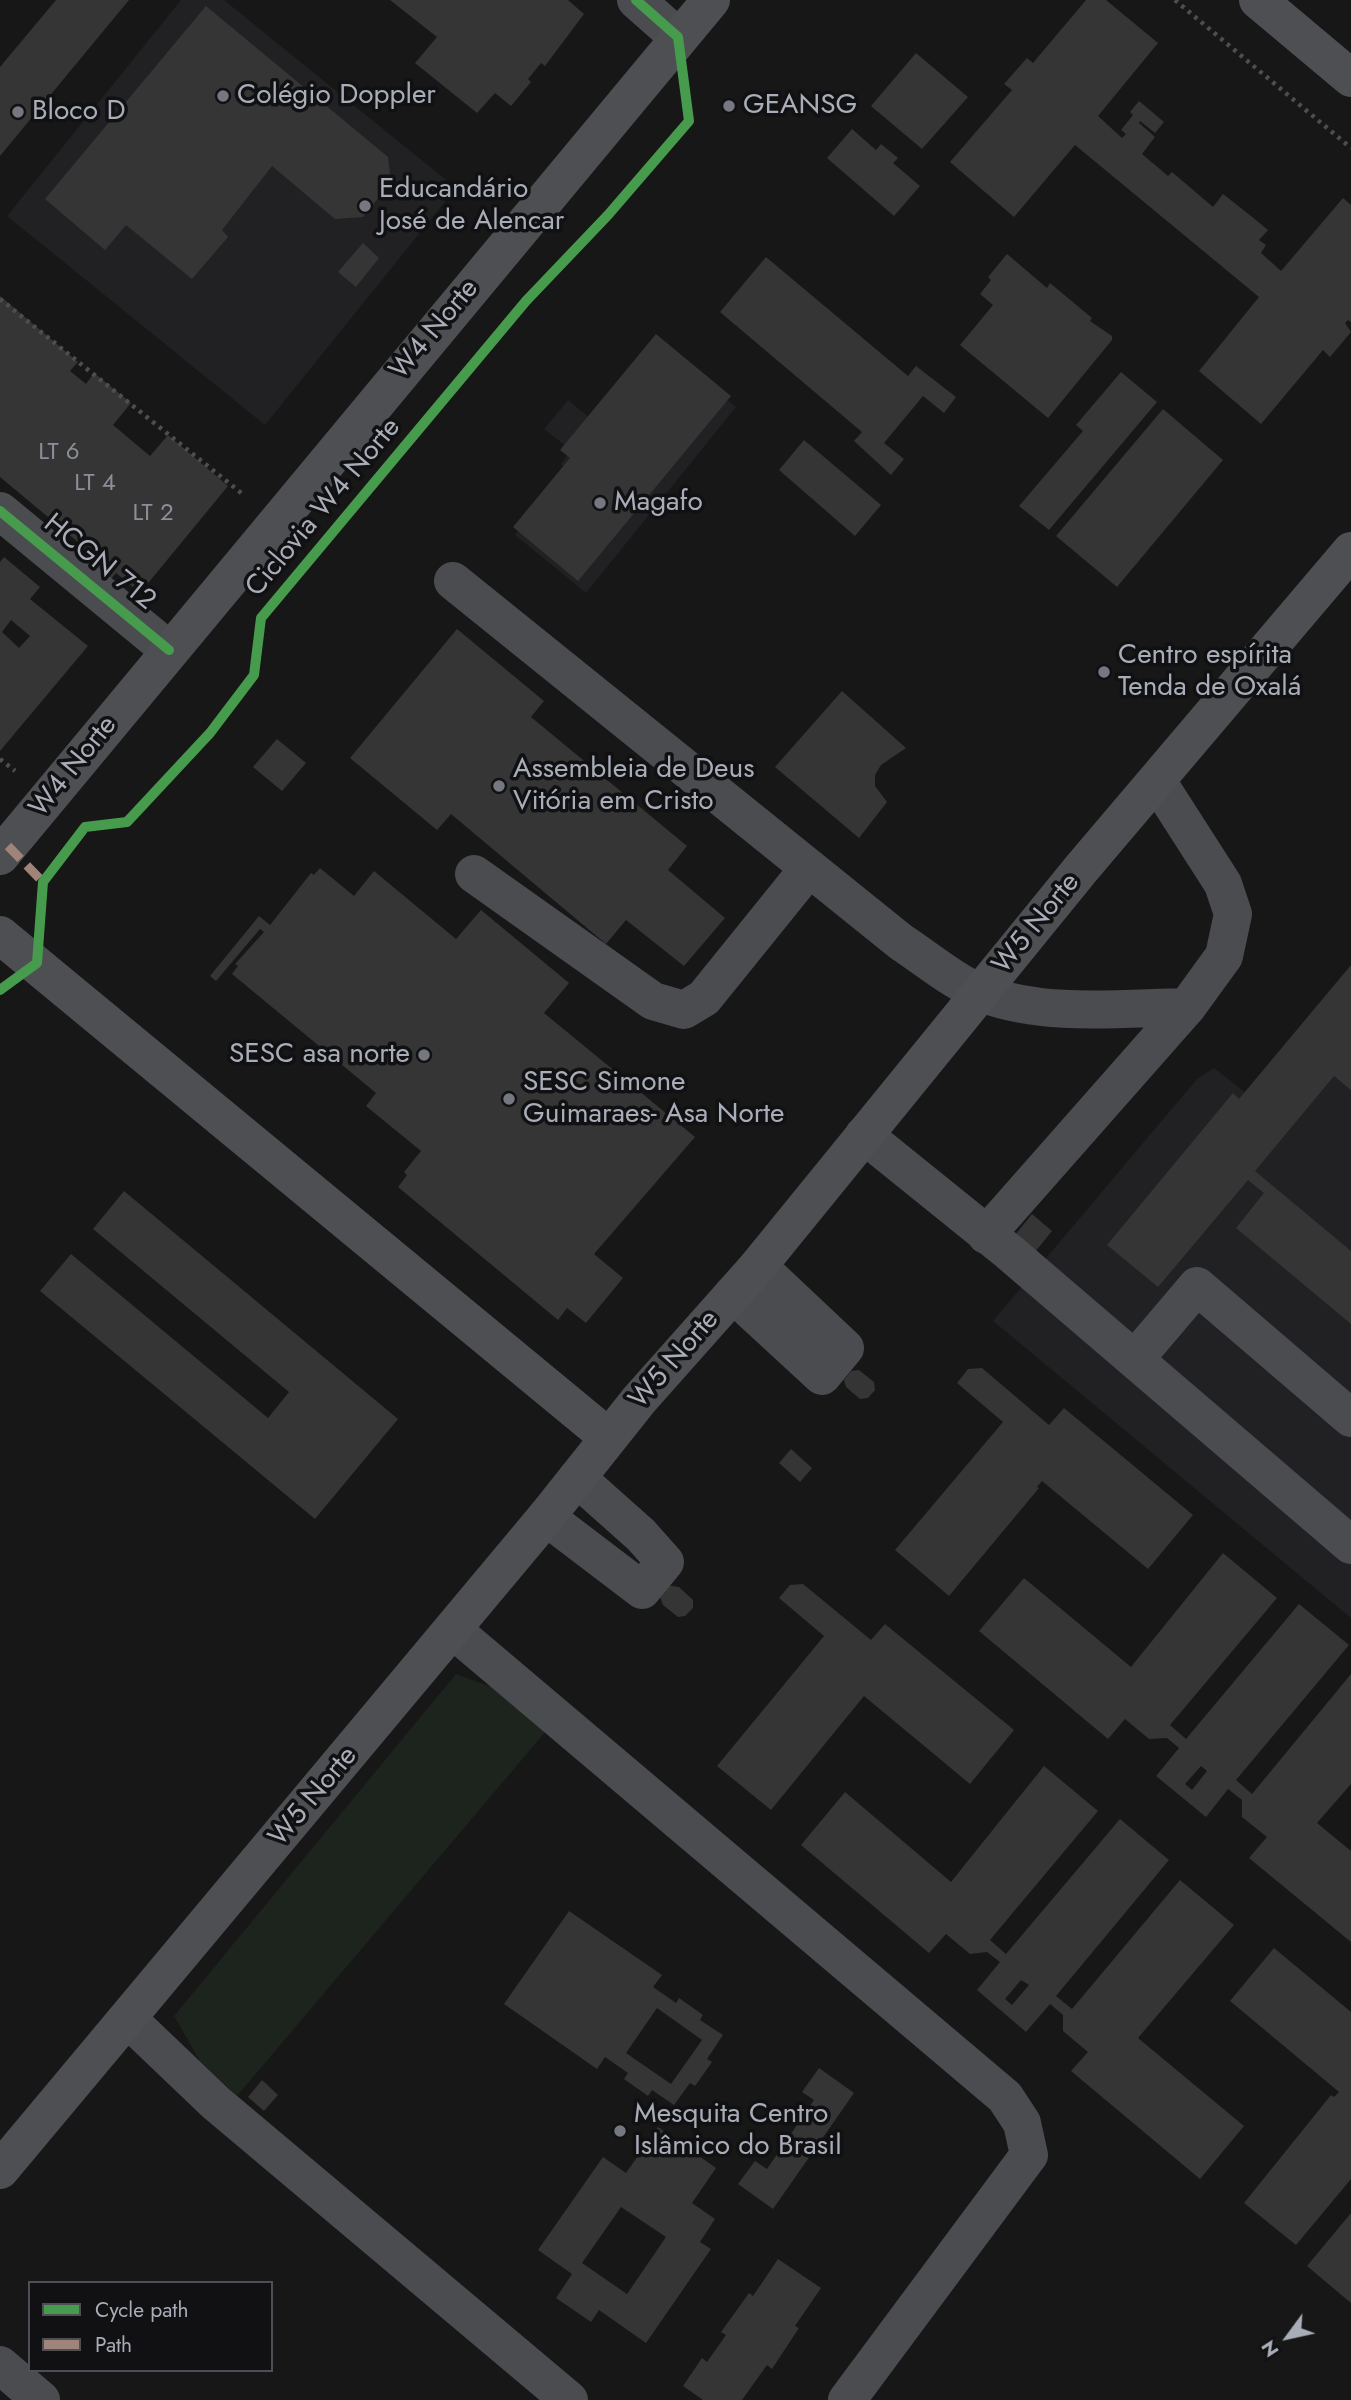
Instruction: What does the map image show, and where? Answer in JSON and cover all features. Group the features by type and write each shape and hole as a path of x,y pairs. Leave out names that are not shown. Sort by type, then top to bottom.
{"main road":[{"name":"W4 Norte","path":"0,856 711,0"},
{"path":"1258,0 1351,78"},
{"name":"W5 Norte","path":"0,2171 453,1630 608,1437 758,1266 1157,781 1345,570"},
{"path":"0,935 608,1437"}],"street":[{"path":"636,0 678,37"},
{"name":"HCGN 712","path":"0,511 169,650"},
{"path":"453,581 901,942 981,993 1016,1004 1049,1007 1187,1007"},
{"path":"986,1236 1187,1007 1224,956 1233,914 1223,884 1157,781"},
{"path":"474,874 653,1001 684,1010 705,998 809,868"},
{"path":"864,1135 1135,1359 1351,1545"},
{"path":"733,1294 834,1362 758,1266"},
{"path":"1135,1359 1197,1286 1351,1418"},
{"path":"546,1517 653,1576 641,1535 577,1478"},
{"path":"453,1630 1005,2097 1022,2123 1029,2155 847,2400"},
{"path":"129,2020 216,2103 569,2400"},
{"path":"0,2365 41,2400"}],"path":[{"path":"1175,0 1351,148"},
{"path":"0,299 245,496"},
{"path":"0,759 15,771"}],"shaded area":[{"path":"181,0 224,0 456,188 265,425 7,216"},
{"name":"Magafo","path":"665,350 736,407 586,593 515,535 567,470 561,464 571,450 544,429 568,400 596,423"},
{"path":"1351,1008 1351,1618 993,1321 1197,1079 1214,1068 1256,1101"},
{"path":"456,1674 505,1692 552,1724 237,2096 200,2061 174,2016"}],"building":[{"name":"Bloco D","path":"56,0 129,0 0,156 0,67"},
{"path":"390,0 568,0 584,14 545,66 541,63 528,79 531,82 511,106 495,93 477,113 415,63 437,37"},
{"path":"1086,0 1106,0 1158,43 1098,116 1122,138 1126,134 1121,130 1133,115 1130,112 1139,101 1164,122 1155,133 1140,121 1155,137 1142,154 1168,176 1172,172 1213,207 1223,194 1268,230 1259,240 1266,245 1261,253 1281,271 1343,198 1351,205 1351,322 1348,320 1345,323 1351,332 1330,357 1323,350 1261,424 1199,371 1259,297 1075,145 1014,217 950,162 1012,90 1004,84 1027,58 1033,63"},
{"name":"Colégio Doppler","path":"206,6 388,157 391,182 363,217 335,219 272,166 222,230 228,237 192,279 126,225 105,250 45,199"},
{"path":"916,53 968,97 922,149 871,106"},
{"path":"852,129 876,150 881,144 898,158 893,163 920,186 894,216 827,158"},
{"path":"363,243 379,258 356,287 338,272"},
{"path":"1007,254 1047,288 1050,283 1092,318 1090,321 1112,336 1112,340 1048,418 960,345 993,305 980,294 991,280 988,277"},
{"path":"766,257 908,376 916,366 956,397 944,413 923,396 884,443 904,459 891,475 854,441 862,432 720,312"},
{"path":"0,296 78,362 70,371 86,384 94,373 131,403 113,425 150,456 168,435 228,486 140,593 116,573 110,580 72,549 78,542 0,477"},
{"name":"Magafo","path":"656,334 731,396 578,581 513,527 570,458 560,450"},
{"path":"1121,372 1157,402 1049,530 1019,506 1083,431 1076,425"},
{"path":"1163,409 1223,460 1117,587 1056,536"},
{"path":"804,440 881,505 855,536 779,470"},
{"path":"4,557 40,587 30,599 88,646 0,751 0,562","holes":["11,620 30,636 19,648 2,632"]},
{"name":"Assembleia de Deus Vitória em Cristo","path":"457,629 544,701 531,717 687,846 668,870 725,918 684,966 626,920 606,944 451,814 437,830 350,758"},
{"path":"842,691 906,748 881,765 875,775 875,786 887,802 859,838 775,767"},
{"path":"277,739 306,763 282,791 253,767"},
{"name":"SESC Simone Guimaraes- Asa Norte","path":"320,868 354,896 374,871 456,939 481,910 569,983 544,1013 695,1137 594,1254 623,1278 586,1323 567,1308 558,1320 398,1187 407,1175 404,1172 421,1151 366,1106 376,1093 232,974 238,966 235,964 264,932 260,929 216,981 210,976 259,916 270,925 311,873 314,875"},
{"path":"1351,965 1351,1090 1334,1076 1255,1171 1351,1251 1351,1324 1236,1228 1264,1193 1248,1180 1158,1287 1107,1245 1233,1093 1239,1099"},
{"path":"124,1191 398,1419 315,1519 40,1291 71,1254 268,1418 289,1392 93,1229"},
{"path":"1032,1214 1052,1231 1035,1252 1015,1235"},
{"path":"982,1368 1049,1425 1064,1408 1193,1515 1148,1569 1042,1481 949,1596 895,1550 1003,1422 957,1383 968,1369"},
{"path":"859,1370 874,1382 875,1390 868,1398 860,1399 846,1387 844,1380 851,1371"},
{"path":"791,1449 812,1468 800,1482 779,1463"},
{"path":"1223,1553 1277,1598 1170,1725 1186,1739 1299,1604 1349,1645 1236,1780 1252,1794 1351,1674 1351,1784 1317,1823 1351,1851 1351,1942 1249,1858 1267,1837 1242,1817 1242,1800 1228,1789 1206,1817 1156,1776 1179,1748 1167,1738 1149,1739 1125,1719 1108,1739 979,1631 1024,1578 1131,1667","holes":["1201,1766 1207,1771 1192,1790 1185,1784"]},
{"path":"803,1584 871,1640 885,1624 1014,1730 970,1784 864,1696 771,1810 717,1766 824,1636 779,1598 790,1585"},
{"path":"666,1585 679,1587 693,1600 693,1608 685,1616 678,1617 663,1605 659,1594"},
{"path":"1044,1766 1098,1811 990,1940 1006,1954 1120,1819 1169,1860 1056,1996 1072,2009 1180,1880 1234,1925 1138,2038 1244,2126 1200,2179 1071,2071 1088,2052 1063,2031 1063,2015 1050,2004 1026,2032 977,1990 1000,1962 987,1952 970,1954 946,1934 929,1953 801,1845 845,1792 951,1882","holes":["1021,1980 1029,1985 1012,2005 1005,1999"]},
{"path":"569,1911 662,1975 653,1987 676,2003 679,1998 703,2015 700,2020 723,2035 707,2059 712,2062 695,2086 690,2083 674,2105 652,2090 648,2096 624,2079 628,2073 605,2057 597,2069 504,2004","holes":["657,2008 702,2040 671,2084 626,2053"]},
{"path":"1274,1948 1351,2012 1351,2179 1296,2245 1244,2203 1331,2095 1334,2097 1339,2092 1230,2001"},
{"path":"819,2068 854,2093 773,2209 738,2184 755,2161 767,2169 814,2100 802,2092"},
{"path":"262,2080 278,2095 264,2111 248,2097"},
{"path":"658,2127 716,2168 692,2203 715,2219 700,2242 711,2249 646,2343 599,2310 591,2322 556,2298 572,2274 538,2250 603,2157 626,2173","holes":["621,2207 666,2237 627,2294 582,2263"]},
{"path":"1351,2213 1351,2303 1307,2266"},
{"path":"778,2259 821,2288 795,2326 799,2328 772,2369 767,2365 742,2400 703,2400 683,2386 702,2358 707,2362 726,2335 721,2332 749,2293 753,2296"}],"marked path":[{"path":"8,846 43,882"}],"cycle path":[{"name":"Ciclovia W4 Norte","path":"0,990 37,963 43,882 85,827 127,822 210,733 254,675 261,618 526,301 608,215 689,121 678,37 636,0"},
{"path":"0,511 169,650"}],"place":[{"name":"Colégio Doppler","path":"223,96"},
{"name":"GEANSG","path":"729,106"},
{"name":"Bloco D","path":"18,112"},
{"name":"Educandário José de Alencar","path":"365,206"},
{"name":"Magafo","path":"600,503"},
{"name":"Centro espírita Tenda de Oxalá","path":"1104,672"},
{"name":"Assembleia de Deus Vitória em Cristo","path":"499,786"},
{"name":"SESC asa norte","path":"424,1055"},
{"name":"SESC Simone Guimaraes- Asa Norte","path":"509,1099"},
{"name":"Mesquita Centro Islâmico do Brasil","path":"620,2131"}]}
